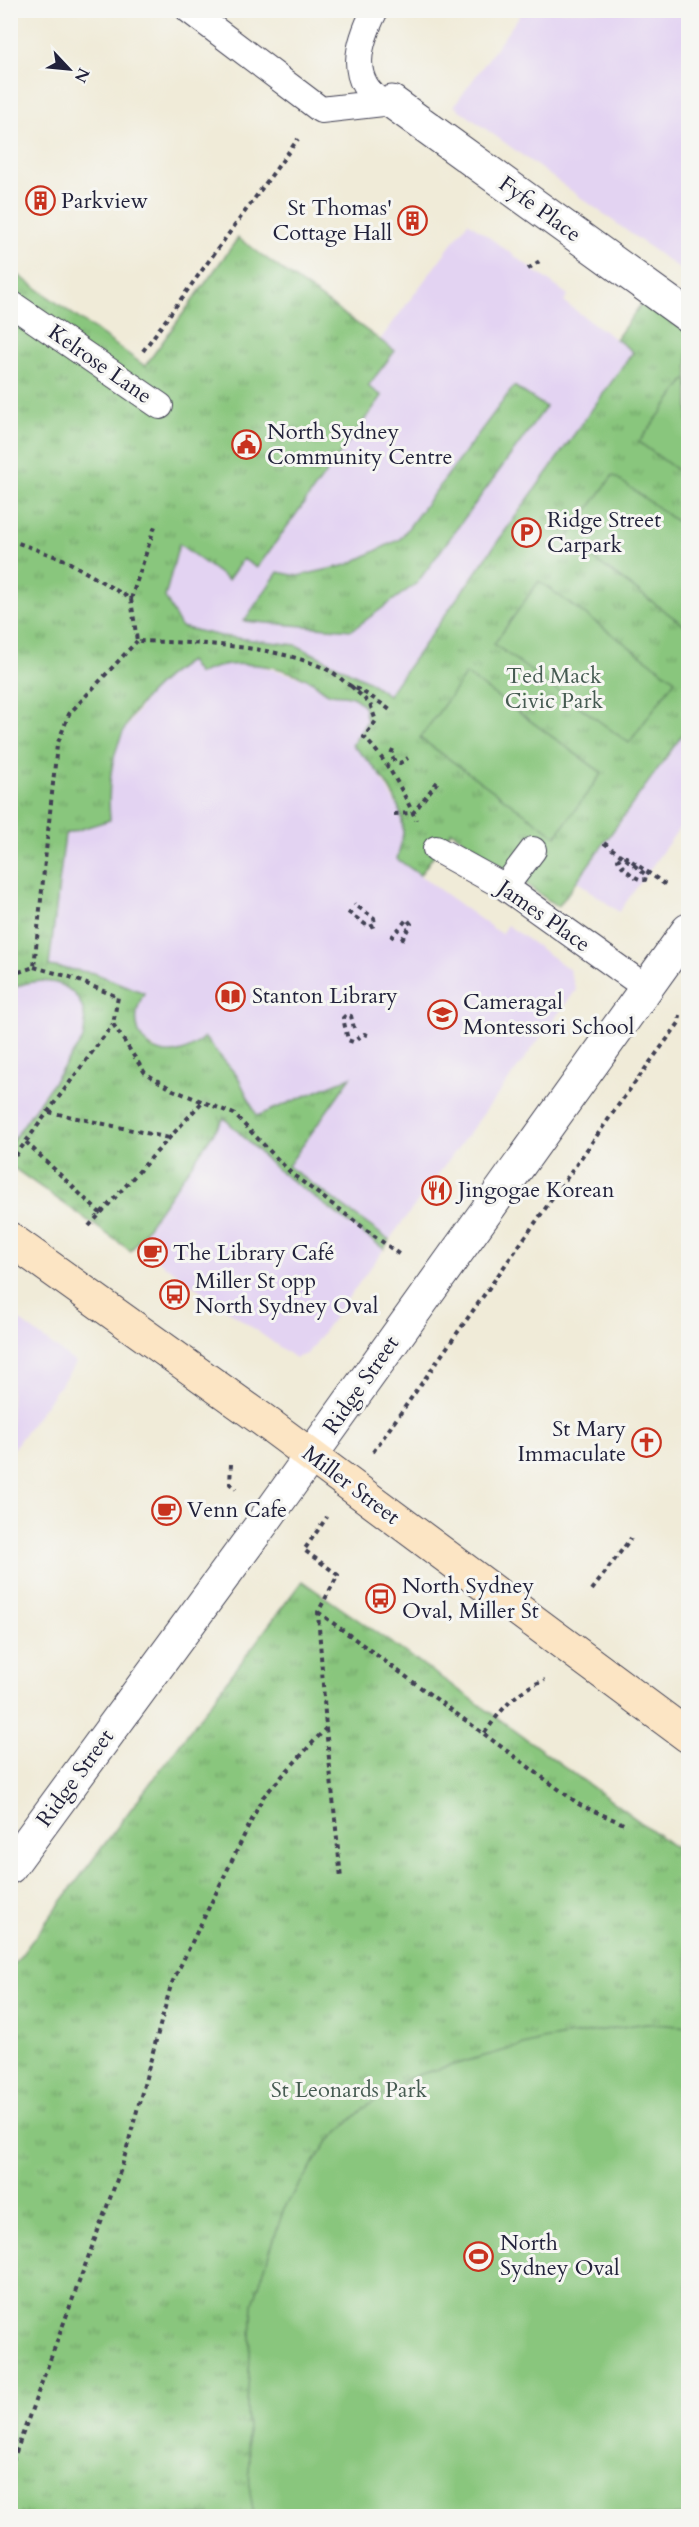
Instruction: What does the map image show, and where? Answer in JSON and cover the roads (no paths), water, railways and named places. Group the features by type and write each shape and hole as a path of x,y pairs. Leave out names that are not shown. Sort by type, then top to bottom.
{"main road":[{"name":"Miller Street","path":"10,1239 311,1456 688,1736"}],"street":[{"name":"Fyfe Place","path":"388,103 688,316"},
{"name":"Ridge Street","path":"10,1867 311,1456 648,989 688,930"}],"lane":[{"path":"189,10 321,110 388,103"},
{"path":"375,10 360,44 358,60 364,81 388,103"},
{"name":"Kelrose Lane","path":"10,303 123,378 160,406"},
{"name":"James Place","path":"436,849 505,887 648,989"},
{"path":"505,887 533,850"}],"place":[{"name":"Parkview","path":"40,201"},
{"name":"St Thomas' Cottage Hall","path":"413,221"},
{"name":"North Sydney Community Centre","path":"246,445"},
{"name":"Ridge Street Carpark","path":"526,533"},
{"name":"Stanton Library","path":"231,996"},
{"name":"Cameragal Montessori School","path":"442,1015"},
{"name":"Jingogae Korean","path":"437,1190"},
{"name":"The Library Café","path":"152,1253"},
{"name":"Miller St opp North Sydney Oval","path":"174,1294"},
{"name":"St Mary Immaculate","path":"647,1442"},
{"name":"Venn Cafe","path":"166,1510"},
{"name":"North Sydney Oval, Miller St","path":"381,1599"},
{"name":"North Sydney Oval","path":"479,2256"}],"park label":[{"name":"Ted Mack Civic Park","path":"554,688"},
{"name":"St Leonards Park","path":"349,2090"}]}
